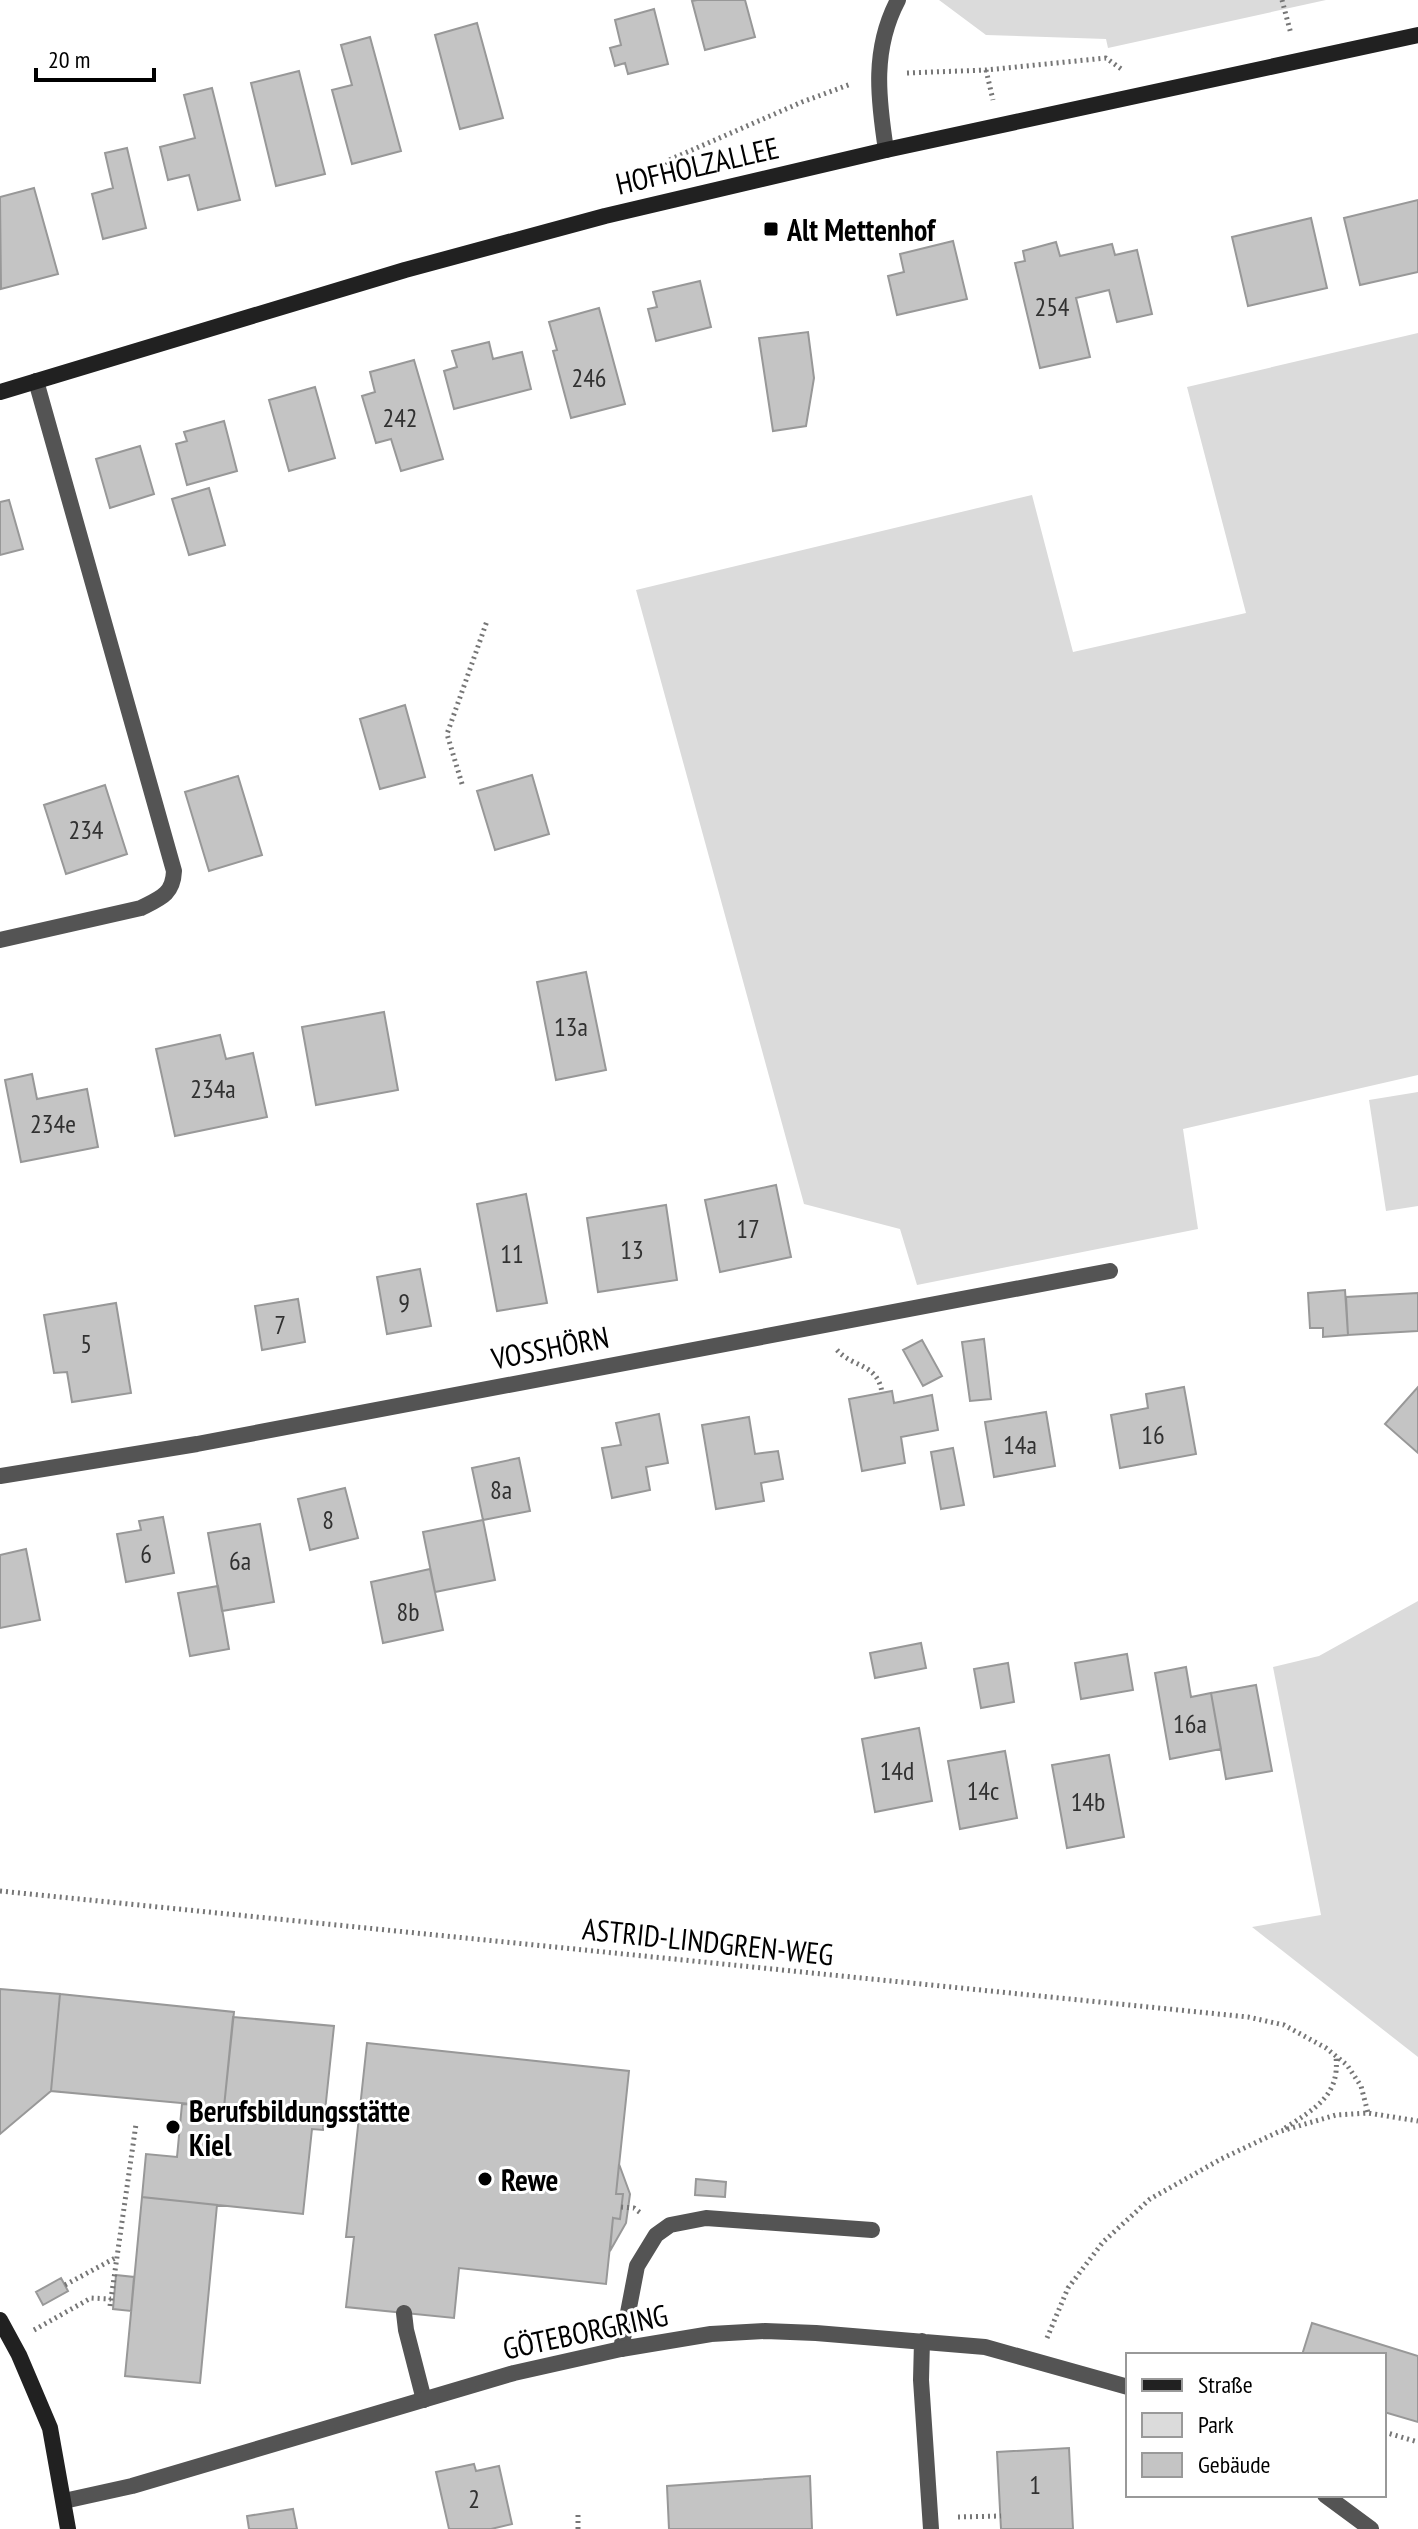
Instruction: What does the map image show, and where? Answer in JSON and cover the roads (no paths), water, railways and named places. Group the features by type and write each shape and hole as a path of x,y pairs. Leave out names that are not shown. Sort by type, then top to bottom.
{"street":[{"path":"886,150 878,100 878,74 883,44 898,0"},
{"name":"HOFHOLZALLEE","path":"0,392 456,256 605,216 886,150 1418,35"},
{"path":"0,940 141,908 163,897 173,884 174,871 36,381"},
{"name":"VOSSHÖRN","path":"0,1476 197,1444 1110,1271"},
{"path":"621,2349 637,2266 656,2235 670,2225 688,2219 717,2218 872,2230"},
{"path":"404,2313 424,2400"},
{"path":"0,2320 50,2428 68,2529"},
{"name":"GÖTEBORGRING","path":"64,2501 132,2486 514,2373 621,2349 711,2334 765,2331 985,2347 1126,2386"},
{"path":"922,2341 921,2380 930,2523"},
{"path":"1328,2497 1371,2529"}],"place":[{"name":"Alt Mettenhof","path":"771,229"},
{"name":"Berufsbildungsstätte Kiel","path":"173,2127"},
{"name":"Rewe","path":"485,2179"}]}
